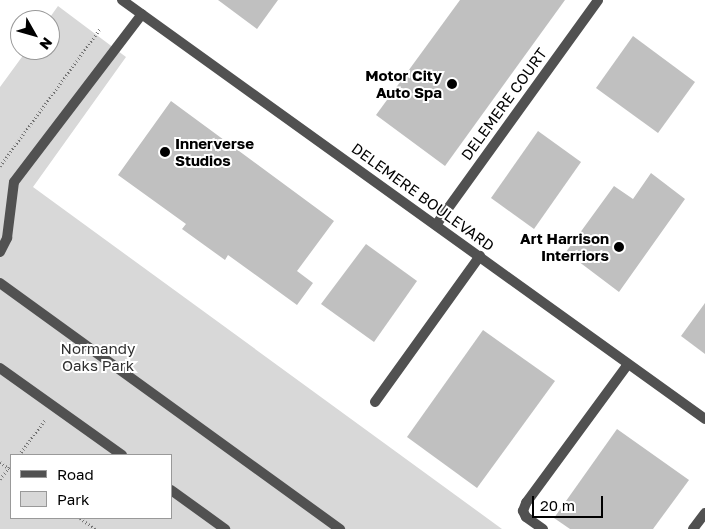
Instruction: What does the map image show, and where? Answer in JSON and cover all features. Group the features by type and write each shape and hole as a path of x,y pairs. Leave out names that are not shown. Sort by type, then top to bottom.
{"street":[{"name":"DELEMERE BOULEVARD","path":"122,0 705,419"},
{"name":"DELEMERE COURT","path":"436,225 598,0"},
{"path":"0,252 8,238 14,182 142,14"},
{"path":"374,402 480,256"},
{"path":"0,283 340,529"},
{"path":"543,529 526,516 526,503 628,364"},
{"path":"0,368 121,454"},
{"path":"172,491 226,529"},
{"path":"693,529 705,513"}],"path":[{"path":"0,166 100,29"},
{"path":"20,454 55,407"},
{"path":"0,462 10,468 0,480"},
{"path":"81,519 95,529"}],"green space":[{"name":"Normandy Oaks Park","path":"58,6 126,57 33,187 502,529 0,529 0,87 20,60 60,60 60,10 55,10"}],"building":[{"path":"218,0 278,0 257,29"},
{"path":"460,0 565,0 445,166 376,115"},
{"path":"633,36 695,82 658,133 596,88"},
{"path":"171,101 334,221 297,271 313,283 297,305 228,255 225,260 182,229 186,224 118,175"},
{"path":"538,131 581,162 534,229 491,198"},
{"path":"651,173 685,199 619,292 566,252 614,186 633,199"},
{"path":"366,244 417,281 374,342 321,304"},
{"path":"705,303 705,354 681,336"},
{"path":"483,330 555,381 477,488 407,437"},
{"path":"617,429 689,480 653,529 570,529 554,518"}],"place":[{"name":"Motor City Auto Spa","path":"452,84"},
{"name":"Innerverse Studios","path":"165,152"},
{"name":"Art Harrison Interriors","path":"619,247"}]}
